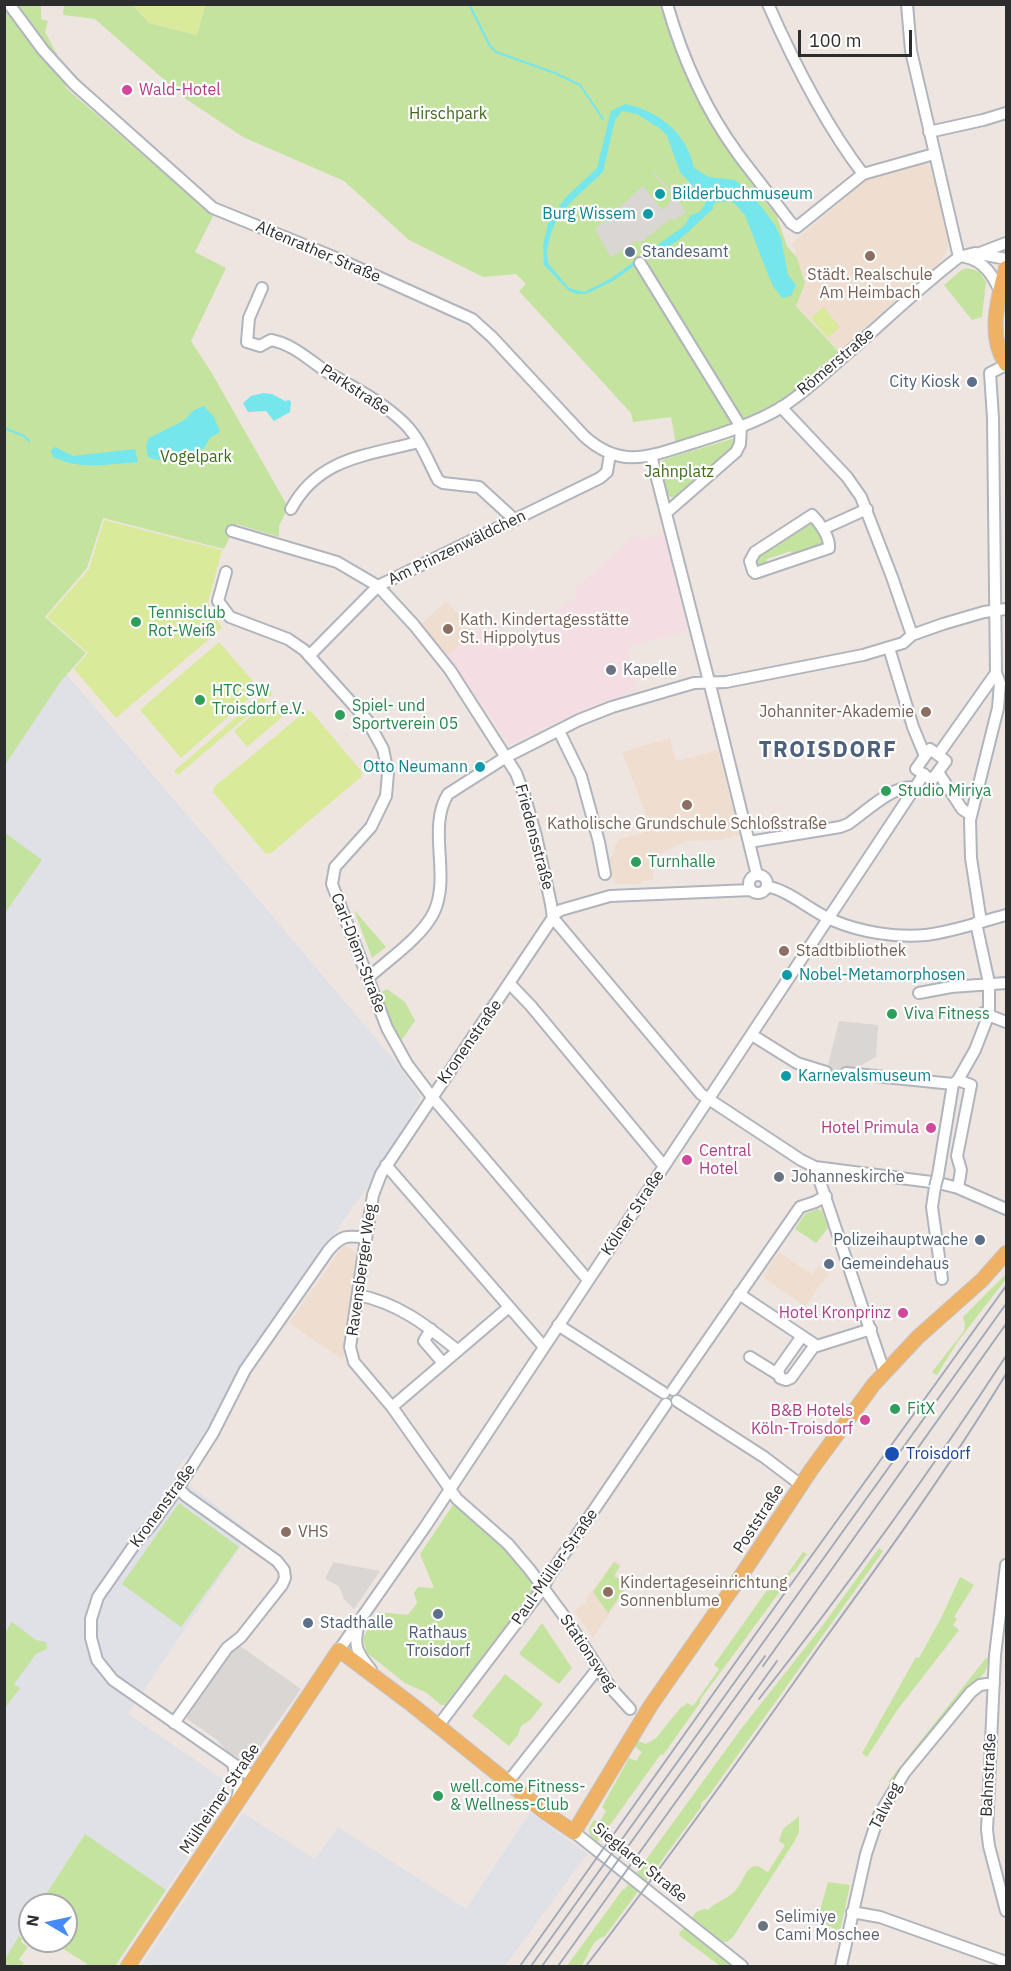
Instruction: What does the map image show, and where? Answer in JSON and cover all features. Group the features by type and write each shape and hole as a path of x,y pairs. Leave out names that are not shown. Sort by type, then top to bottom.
{"main road":[{"path":"1006,268 1000,294 996,334 998,346 1006,364"},
{"name":"Poststraße","path":"574,1832 651,1705 801,1485 884,1371 982,1280 1006,1253"},
{"name":"Sieglarer Straße","path":"339,1650 574,1832"},
{"name":"Mülheimer Straße","path":"128,1966 339,1650"},
{"path":"315,1688 331,1674 343,1668 351,1667 370,1673"}],"street":[{"name":"Altenrather Straße","path":"9,4 43,50 74,84 213,208 336,258 471,319 492,337 595,446 610,454 631,458 651,455"},
{"path":"667,4 686,60 720,127 791,223 799,226 862,174 934,154"},
{"path":"768,4 810,92 862,174"},
{"path":"907,4 911,51 959,257"},
{"path":"929,132 983,120 1006,112"},
{"path":"980,254 1006,243"},
{"path":"959,257 980,254 1006,259"},
{"path":"959,257 970,258 986,267 1000,294"},
{"name":"Römerstraße","path":"651,455 741,427 781,408 816,381 959,257"},
{"path":"640,262 741,427 740,444 736,453 666,513"},
{"name":"Parkstraße","path":"262,288 249,318 247,342 260,346 271,340 291,346 326,371 376,400 405,423 438,480 443,483 479,487 515,520"},
{"path":"942,1279 932,1207 935,1187 956,1082 975,1050 986,1013 989,983 978,922 971,858 971,815 998,708 1000,683 996,673 993,418 990,373 1006,364"},
{"path":"781,408 848,477 867,509 912,635"},
{"path":"291,509 310,482 339,463 418,442"},
{"name":"Am Prinzenwäldchen","path":"309,656 378,586 600,478 607,472 610,454"},
{"path":"651,455 757,875"},
{"path":"823,529 867,509"},
{"path":"809,516 814,517 823,529 830,544 826,550 755,573 752,570 750,559 755,552 809,516"},
{"name":"Friedensstraße","path":"232,531 328,558 378,586 414,625 445,663 516,773 528,806 547,882 553,918"},
{"name":"Carl-Diem-Straße","path":"226,572 218,601 230,617 295,643 374,729 383,749 387,767 387,792 371,827 335,867 332,884 393,1042 432,1096 588,1280"},
{"path":"368,978 421,930 435,909 441,887 441,815 446,798 453,790 506,758 591,715 650,695 694,683 726,682 828,663 889,648 908,640 912,635 963,618 1006,609"},
{"path":"889,648 913,727 925,756"},
{"path":"938,755 996,673"},
{"path":"559,730 580,776 599,843 605,874"},
{"path":"930,749 938,755 946,761 932,780 916,769 930,749"},
{"path":"938,772 962,809 971,815"},
{"name":"Kölner Straße","path":"339,1650 450,1489 924,774"},
{"path":"749,842 829,831 848,824 900,789 910,786 915,788"},
{"path":"757,875 763,877 767,886 790,895 829,919 862,929 898,935 927,935 1006,915"},
{"path":"751,890 749,882 757,875"},
{"path":"767,886 765,891 759,894 751,890 610,896 561,910 553,918 701,1094 801,1160 815,1167 934,1181 958,1188 1006,1209"},
{"name":"Kronenstraße","path":"386,1165 553,918"},
{"path":"923,994 951,987 1006,983"},
{"path":"510,984 531,1006 664,1166"},
{"path":"986,1013 1006,1022"},
{"path":"752,1035 797,1063 826,1072"},
{"path":"846,1073 971,1085 957,1156 961,1170 958,1188"},
{"path":"386,1165 544,1347"},
{"name":"Ravensberger Weg","path":"386,1165 373,1195 351,1356 392,1407 450,1489"},
{"path":"815,1167 884,1371"},
{"path":"669,1391 800,1207 825,1196"},
{"name":"Kronenstraße","path":"254,1778 107,1674 93,1650 90,1627 93,1611 98,1597 178,1488 213,1433 250,1361 330,1248 343,1236 366,1238"},
{"path":"740,1294 818,1346 871,1329"},
{"path":"358,1295 389,1303 431,1329 457,1350"},
{"path":"392,1407 510,1307"},
{"path":"558,1325 669,1391 677,1393 672,1403 764,1457 801,1485"},
{"path":"431,1329 424,1341 443,1363"},
{"path":"779,1376 778,1370 802,1336"},
{"path":"750,1357 783,1380 791,1378 815,1345"},
{"name":"Paul-Müller-Straße","path":"438,1726 543,1588 549,1575 672,1403"},
{"path":"174,1722 227,1648 242,1637 282,1585 285,1575 281,1565 178,1488"},
{"name":"Stationsweg","path":"450,1489 457,1499 508,1544 543,1588 618,1697 630,1709"},
{"name":"Bahnstraße","path":"1006,1570 998,1620 987,1830 1006,1910"},
{"name":"Sieglarer Straße","path":"360,1621 356,1645 370,1673"},
{"path":"508,1782 598,1668"},
{"name":"Talweg","path":"841,1966 872,1832 879,1815 898,1782 971,1692 980,1686 994,1683"},
{"path":"232,1764 238,1791 235,1805"},
{"name":"Sieglarer Straße","path":"574,1832 742,1966"},
{"path":"852,1912 880,1917 1006,1962"}],"shaded area":[{"name":"Städt. Realschule Am Heimbach","path":"923,164 929,165 931,170 948,232 945,254 926,277 919,280 839,351 794,303 804,279 793,253 796,251 791,244 865,178"},
{"name":"Burg Wissem","path":"653,171 676,196 686,212 674,221 672,218 640,243 638,240 611,257 595,229 607,219 600,211 604,208 611,215 643,186 661,209 664,209 674,197"},
{"path":"664,533 688,631 627,647 638,690 554,723 510,745 447,655 496,619 512,642 578,596 574,589 635,536 646,539"},
{"name":"Kath. Kindertagesstätte St. Hippolytus","path":"446,601 476,634 447,655 421,624"},
{"path":"5,612 67,675 166,790 399,1066 420,1096 416,1107 366,1189 247,1356 210,1425 187,1459 185,1458 174,1473 250,1532 128,1714 230,1784 205,1832 166,1890 84,1835 47,1893 18,1893 18,1939 5,1959"},
{"name":"Katholische Grundschule Schloßstraße","path":"670,738 676,761 718,750 740,835 721,840 686,841 653,857 653,880 642,881 642,884 615,884 608,859 615,852 614,847 619,839 652,830 622,752"},
{"path":"839,1021 878,1025 876,1057 846,1074 826,1073"},
{"path":"345,1245 358,1254 344,1356 341,1359 289,1323 341,1246"},
{"path":"779,1252 812,1274 819,1265 830,1276 825,1278 805,1307 763,1277"},
{"name":"Kindertageseinrichtung Sonnenblume","path":"614,1561 621,1565 615,1575 629,1584 593,1638 574,1611 587,1602 586,1599"},
{"path":"333,1562 380,1571 354,1609 344,1599 339,1586 325,1579"},
{"path":"236,1643 301,1689 253,1757 246,1760 229,1753 216,1739 187,1719 187,1712"},
{"path":"530,1812 587,1854 505,1966 141,1966 243,1813 315,1859 338,1827 466,1909"}],"green space":[{"name":"Vogelpark","path":"41,4 41,19 48,21 45,32 60,60 66,88 213,216 195,252 226,268 191,341 213,375 288,507 279,526 279,537 236,524 224,549 103,518 87,568 45,617 86,653 61,681 5,765 4,5"},
{"name":"Hirschpark","path":"64,5 133,5 149,23 197,35 205,5 663,5 686,70 703,109 733,158 776,214 787,246 797,258 805,283 796,306 841,354 819,367 798,392 755,417 682,440 676,444 671,417 633,422 631,413 519,291 526,284 516,274 483,277 409,240 344,181 243,137 186,99 95,19 63,15"},
{"path":"133,5 205,5 197,35 149,23"},
{"path":"966,268 979,271 986,282 982,317 972,320 944,285"},
{"path":"823,307 840,327 828,338 811,318"},
{"name":"Jahnplatz","path":"735,438 736,444 730,451 675,498 668,496 660,465 662,460"},
{"name":"Tennisclub Rot-Weiß","path":"104,520 222,550 208,603 222,628 116,718 74,669 88,653 47,617 89,569"},
{"path":"811,521 823,540 823,546 791,558 791,551 767,559 766,566 755,566 755,556"},
{"name":"HTC SW Troisdorf e.V.","path":"219,642 260,689 181,758 140,710"},
{"path":"269,689 273,694 178,775 174,771"},
{"path":"269,701 282,717 247,747 234,731"},
{"path":"307,710 311,711 362,772 361,777 270,854 265,853 213,792 214,787"},
{"path":"5,833 42,860 5,913"},
{"path":"354,910 386,947 372,958"},
{"path":"387,989 405,1002 415,1021 400,1042 380,993"},
{"path":"818,1209 822,1211 828,1228 816,1243 795,1229 805,1214"},
{"path":"1006,1274 1006,1279 958,1341 937,1375 932,1372 964,1331 963,1317"},
{"path":"179,1503 239,1547 181,1627 122,1584"},
{"path":"453,1505 487,1532 486,1534 514,1558 527,1573 535,1589 445,1705 441,1705 427,1693 405,1683 367,1653 364,1636 379,1612 408,1615 417,1603 414,1593 418,1587 434,1588 420,1554"},
{"path":"879,1548 883,1551 645,1883 635,1875 741,1729 823,1625"},
{"path":"803,1552 807,1554 597,1843 590,1835 589,1828 594,1820 599,1823 606,1811 602,1807 629,1758 636,1761 642,1752 635,1747 638,1741 646,1744 656,1738 682,1706 687,1703 693,1706 719,1669 714,1665 777,1576 783,1580"},
{"path":"614,1562 620,1566 614,1576 628,1585 608,1613 593,1592"},
{"path":"960,1577 974,1585 954,1617 957,1619 953,1625 959,1630 898,1709 867,1757 862,1753 916,1657 919,1658"},
{"path":"12,1622 36,1640 46,1642 47,1649 36,1654 14,1684 20,1688 5,1708 5,1633"},
{"path":"542,1623 572,1668 559,1684 519,1654"},
{"path":"986,1658 989,1658 984,1673 967,1689 892,1783 888,1782"},
{"path":"505,1674 543,1704 530,1720 521,1726 518,1735 509,1746 472,1716"},
{"path":"799,1816 799,1832 794,1842 733,1937 727,1942 721,1942 691,1919 697,1911 708,1910 735,1891 752,1867 758,1866 768,1872 785,1845 779,1841 783,1829"},
{"path":"85,1834 166,1890 115,1966 86,1966 87,1964 70,1953 78,1953 78,1893 47,1893"},
{"path":"630,1882 639,1890 605,1936 596,1941 581,1966 567,1966 623,1889"},
{"path":"828,1882 850,1885 840,1931 817,1921"},
{"path":"685,1926 734,1966 720,1966 680,1936"},
{"path":"18,1938 18,1953 24,1953 19,1959 24,1963 21,1966 5,1966 5,1959"}],"water":[{"path":"625,104 660,118 670,125 685,144 694,168 709,177 735,180 751,193 775,225 781,238 788,275 796,285 791,296 782,298 773,286 745,215 734,203 728,201 714,203 713,209 685,235 651,254 613,281 586,294 576,294 568,290 544,265 543,245 548,224 565,198 597,168 611,111","holes":["622,111 637,114 662,130 667,136 680,172 701,195 704,197 708,194 709,197 700,212 691,215 684,226 610,279 584,292 569,288 548,263 547,250 551,233 556,221 571,202 603,172 615,120"]},
{"path":"263,393 272,394 285,401 289,400 291,402 290,412 274,421 266,411 248,412 243,403 251,396"},
{"path":"204,406 214,417 220,431 211,437 204,448 192,455 177,459 161,460 148,457 146,446 149,438 183,421 194,410"},
{"path":"55,447 73,456 135,449 138,462 73,464 52,456 51,450"}],"waterway":[{"path":"469,4 490,46 496,52 555,73 580,85 603,119"},
{"path":"4,428 24,436 29,441"}],"railway":[{"path":"520,1966 1006,1286"},
{"path":"531,1966 1006,1304"},
{"path":"763,1666 1006,1324"},
{"path":"759,1699 886,1530 1006,1356"},
{"path":"586,1966 704,1808 892,1546 962,1444 1006,1374"},
{"path":"542,1966 765,1656"},
{"path":"558,1966 777,1661"}],"place":[{"name":"Wald-Hotel","path":"127,90"},
{"name":"Bilderbuchmuseum","path":"660,194"},
{"name":"Burg Wissem","path":"648,214"},
{"name":"Standesamt","path":"630,252"},
{"name":"Städt. Realschule Am Heimbach","path":"870,256"},
{"name":"City Kiosk","path":"972,382"},
{"name":"Tennisclub Rot-Weiß","path":"136,622"},
{"name":"Kath. Kindertagesstätte St. Hippolytus","path":"448,629"},
{"name":"Kapelle","path":"611,670"},
{"name":"HTC SW Troisdorf e.V.","path":"200,700"},
{"name":"Johanniter-Akademie","path":"926,712"},
{"name":"Spiel- und Sportverein 05","path":"340,715"},
{"name":"Otto Neumann","path":"480,767"},
{"name":"Studio Miriya","path":"886,791"},
{"name":"Katholische Grundschule Schloßstraße","path":"687,805"},
{"name":"Turnhalle","path":"636,862"},
{"name":"Stadtbibliothek","path":"784,951"},
{"name":"Nobel-Metamorphosen","path":"787,975"},
{"name":"Viva Fitness","path":"892,1014"},
{"name":"Karnevalsmuseum","path":"786,1076"},
{"name":"Hotel Primula","path":"931,1128"},
{"name":"Central Hotel","path":"687,1160"},
{"name":"Johanneskirche","path":"779,1177"},
{"name":"Polizeihauptwache","path":"980,1240"},
{"name":"Gemeindehaus","path":"829,1264"},
{"name":"Hotel Kronprinz","path":"903,1313"},
{"name":"FitX","path":"895,1409"},
{"name":"B&B Hotels Köln-Troisdorf","path":"865,1420"},
{"name":"Troisdorf","path":"892,1454"},
{"name":"VHS","path":"286,1532"},
{"name":"Kindertageseinrichtung Sonnenblume","path":"608,1592"},
{"name":"Rathaus Troisdorf","path":"438,1614"},
{"name":"Stadthalle","path":"308,1623"},
{"name":"well.come Fitness- & Wellness-Club","path":"438,1796"},
{"name":"Selimiye Cami Moschee","path":"763,1926"}],"district":[{"name":"TROISDORF","path":"828,751"}]}
